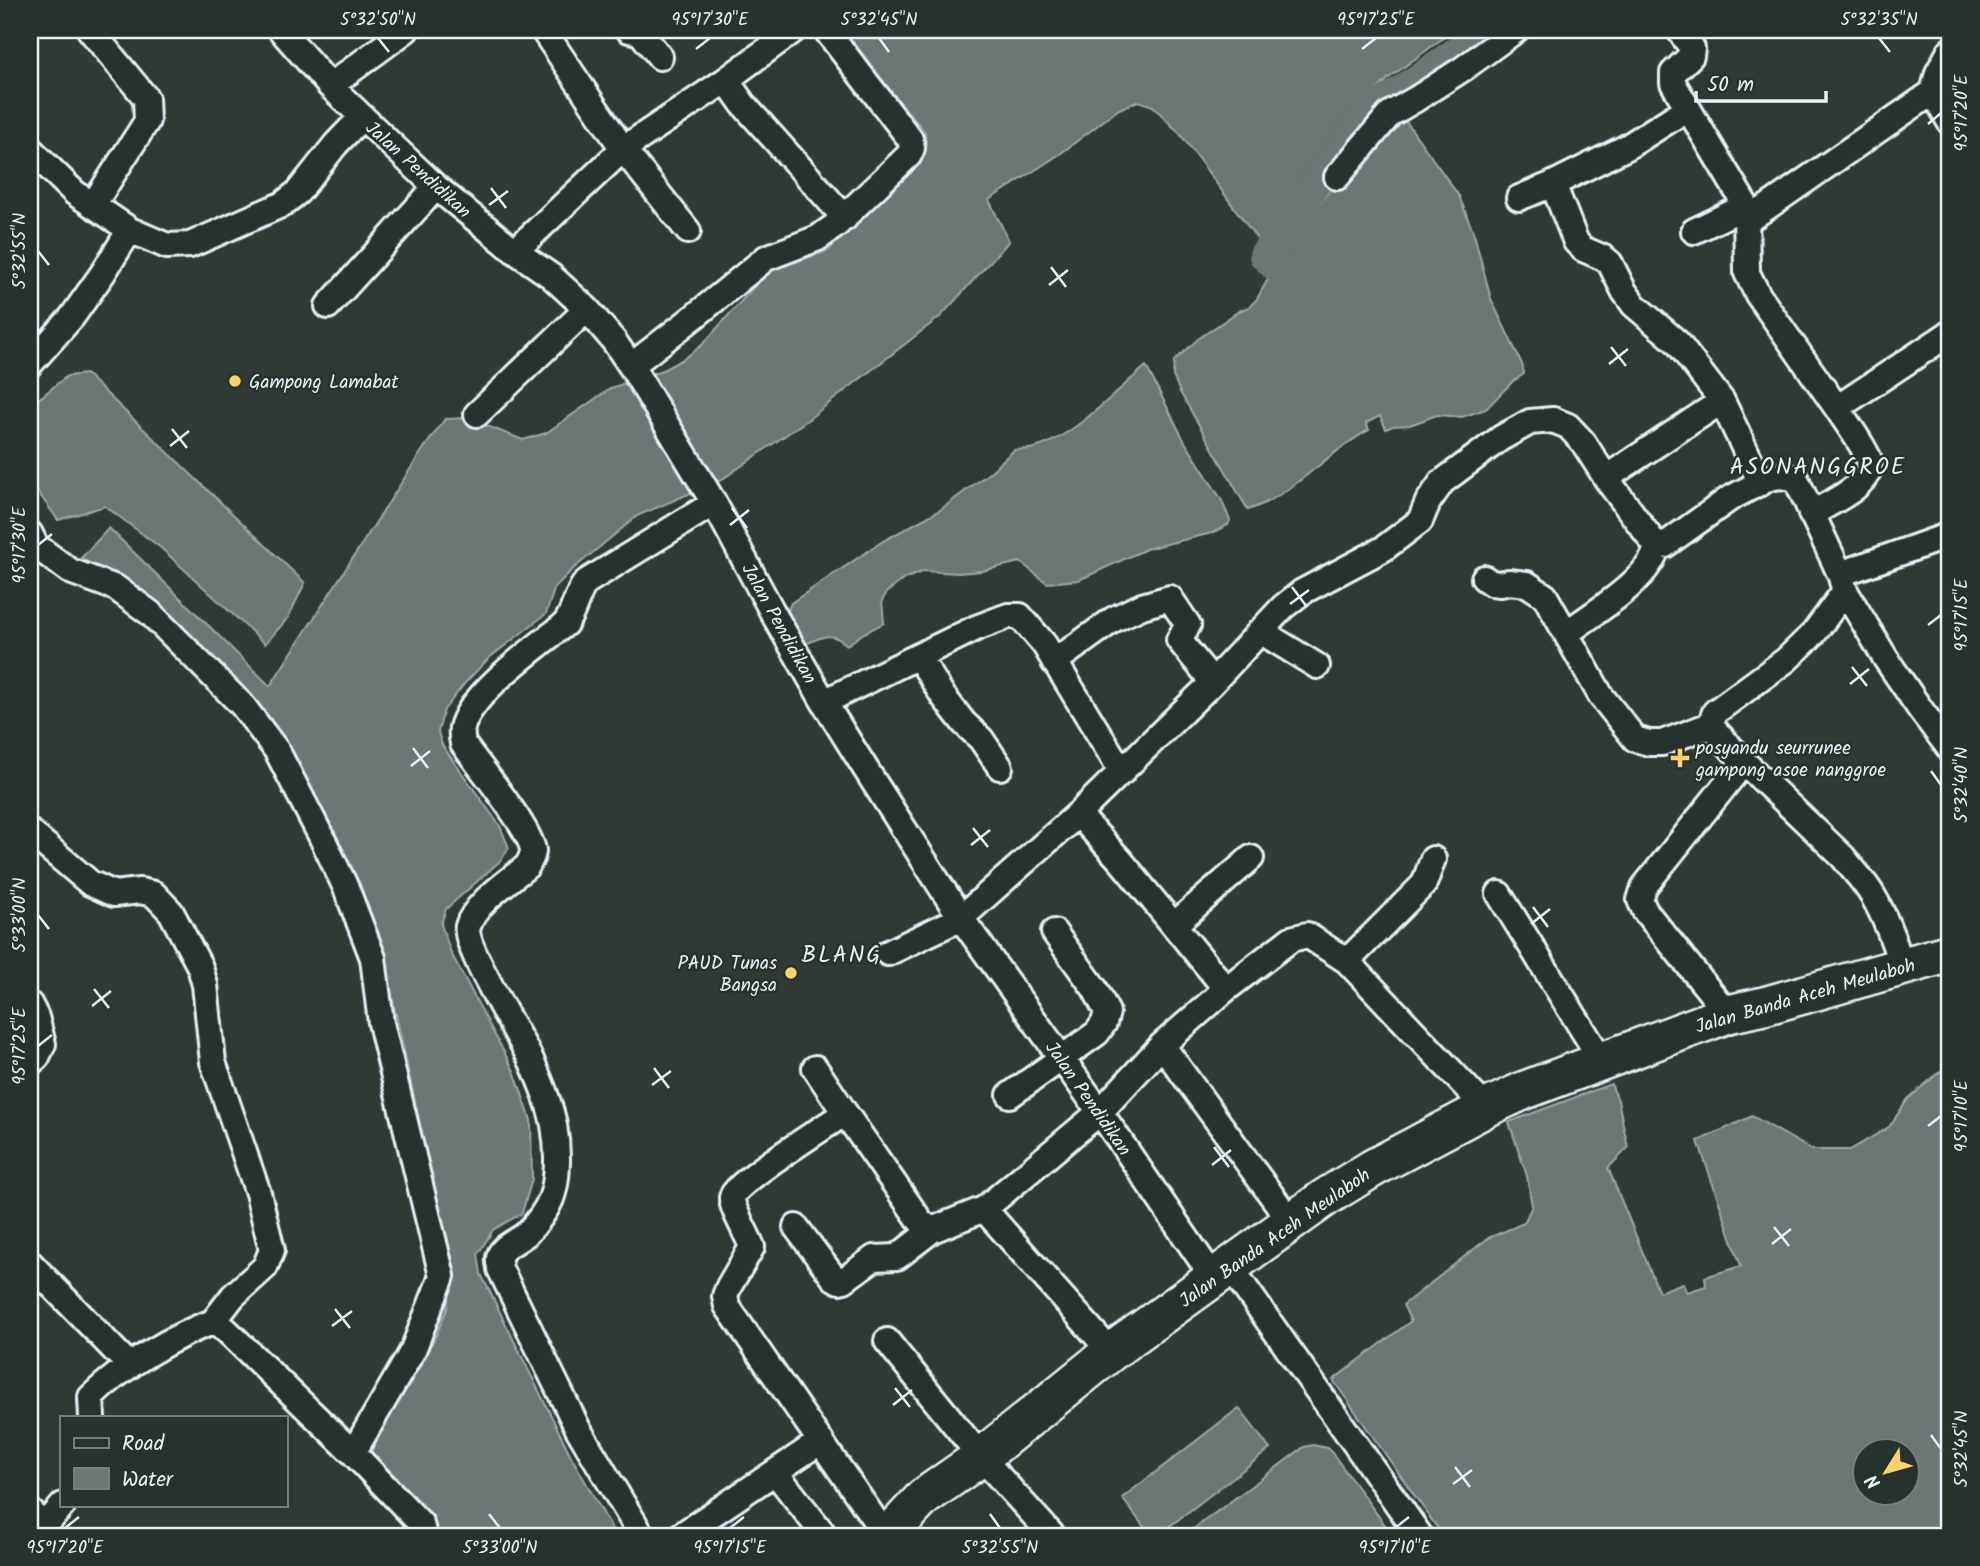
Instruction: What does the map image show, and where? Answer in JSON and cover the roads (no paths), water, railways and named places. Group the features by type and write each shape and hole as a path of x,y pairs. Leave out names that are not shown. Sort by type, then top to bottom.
{"highway":[{"name":"Jalan Banda Aceh Meulaboh","path":"891,1536 924,1497 981,1457 1111,1352 1326,1197 1373,1168 1525,1090 1727,1014 1765,1006 1950,953"}],"street":[{"path":"90,30 146,97 147,107 147,121 93,205"},
{"name":"Jalan Pendidikan","path":"281,30 330,86 436,187 515,251 551,276 587,309 614,341 711,499 824,702 961,918 1100,1112 1419,1536"},
{"path":"330,86 407,30"},
{"path":"543,30 623,149 688,231"},
{"path":"629,30 640,32 660,57"},
{"path":"515,251 623,149 726,80 794,30"},
{"path":"632,367 766,258 818,238 845,218 909,155 912,148 910,139 826,30"},
{"path":"1337,177 1390,114 1464,68 1516,30"},
{"path":"1679,30 1692,48 1691,56 1673,72 1673,83 1746,213 1748,273 1758,295 1869,459 1869,473 1861,484 1811,514"},
{"path":"1695,231 1746,213 1933,92 1938,73 1950,51"},
{"path":"726,80 743,104 845,218"},
{"path":"1933,92 1950,122"},
{"path":"1519,198 1627,147 1688,108"},
{"path":"30,149 75,192 130,230 167,246 190,245 283,204 298,191 362,117"},
{"path":"1553,184 1576,242 1583,250 1610,263 1634,305 1677,342 1722,401 1761,483"},
{"path":"328,306 436,187"},
{"path":"30,363 72,317 130,230"},
{"path":"477,414 587,309"},
{"path":"1837,408 1950,333"},
{"path":"1606,478 1722,401"},
{"path":"888,953 961,918 1122,772 1211,684 1283,607 1303,592 1383,549 1420,521 1442,482 1501,438 1530,422 1553,420 1568,426 1583,442 1657,547 1656,554 1640,577 1567,633"},
{"path":"1657,547 1665,545 1729,499 1769,478 1781,476 1796,479 1842,582 1893,669 1950,749"},
{"path":"642,1536 578,1429 500,1269 499,1258 503,1250 526,1234 551,1198 558,1146 553,1118 541,1082 479,963 466,930 471,917 482,904 527,866 533,850 512,811 463,744 461,737 467,714 480,697 565,624 573,613 580,589 586,582 711,499"},
{"path":"1484,578 1491,583 1527,584 1545,596 1601,696 1635,739 1662,743 1710,725 1715,712 1786,660 1814,633 1842,582 1950,535"},
{"path":"32,544 70,571 116,588 150,612 243,706 277,751 322,838 346,888 373,958 381,1023 442,1276 413,1350 353,1453"},
{"path":"1054,662 1114,619 1142,606 1170,598 1188,625 1179,640 1205,672 1211,684"},
{"path":"824,702 976,628 1008,616 1020,616 1040,638 1122,772"},
{"path":"1260,631 1317,666"},
{"path":"919,657 943,696 964,723 981,739 1000,767"},
{"path":"1710,725 1856,873 1873,897 1902,967"},
{"path":"1727,1014 1645,911 1640,900 1644,887 1744,762"},
{"path":"1078,814 1121,861 1226,989"},
{"path":"30,832 90,883 114,894 140,891 154,894 171,912 200,967 205,985 214,1062 258,1193 272,1251 265,1267 233,1296 213,1322 195,1328 107,1382 91,1397 92,1416"},
{"path":"1174,925 1251,858"},
{"path":"1347,961 1424,884 1433,859"},
{"path":"1499,894 1602,1061"},
{"path":"1010,1096 1097,1032 1104,1023 1107,1012 1095,989 1054,932"},
{"path":"796,1227 839,1281 874,1258 897,1257 932,1230 984,1209 1100,1112 1162,1045 1226,989 1291,939 1307,935 1347,961 1486,1108"},
{"path":"30,1005 43,1044 37,1057 30,1063"},
{"path":"1162,1045 1291,1222"},
{"path":"815,1068 921,1223 932,1230"},
{"path":"845,1113 769,1163 732,1193 738,1217 752,1247 725,1296 727,1306 886,1536"},
{"path":"984,1209 1111,1352"},
{"path":"30,1263 130,1366"},
{"path":"213,1322 226,1330 353,1453 421,1524 424,1536"},
{"path":"887,1341 981,1457 1053,1536"},
{"path":"680,1536 821,1441"},
{"path":"775,1472 825,1536"},
{"path":"37,1525 62,1506"}],"water":[{"path":"843,30 1454,30 1389,78 1349,118 1261,244 1180,134 1153,106 1138,101 1119,109 1060,154 989,200 1009,241 941,316 806,421 721,480 637,516 555,587 546,614 489,658 444,710 438,732 442,745 500,826 509,848 501,860 446,909 441,924 451,953 514,1071 531,1120 532,1179 522,1213 493,1230 478,1254 481,1274 572,1458 616,1536 437,1536 372,1461 371,1452 435,1338 447,1309 450,1286 445,1239 379,937 369,911 287,748 111,575 81,558 109,528 270,686 445,419 467,418 523,440 546,433 611,388 663,370 685,358 702,345 768,271 828,251 926,150 925,132 861,56"},
{"path":"1400,113 1459,196 1474,234 1491,299 1522,364 1524,374 1512,382 1486,409 1462,417 1437,415 1410,425 1386,429 1380,416 1366,423 1369,430 1295,484 1265,503 1248,510 1180,392 1173,376 1174,361 1198,339 1249,307 1257,299 1281,255 1309,215"},
{"path":"1146,366 1185,442 1221,499 1230,520 1228,525 1212,533 1146,549 1079,580 1047,583 1020,562 982,571 924,571 904,579 887,592 882,601 884,623 847,645 841,640 826,636 804,645 787,612 791,603 883,541 940,510 989,473 1014,450 1045,444 1076,426"},
{"path":"86,374 305,583 288,618 265,644 161,548 105,506 58,520 30,481 30,406 67,376"},
{"path":"1950,1063 1950,1536 1443,1536 1333,1380 1411,1321 1403,1305 1488,1238 1524,1223 1532,1206 1527,1176 1509,1122 1611,1084 1618,1100 1628,1148 1608,1168 1659,1292 1683,1283 1687,1292 1706,1286 1705,1277 1741,1266 1698,1141 1752,1116 1812,1150 1850,1150 1889,1127 1908,1099"},
{"path":"1239,1408 1270,1449 1157,1536 1151,1536 1122,1498"},
{"path":"1313,1445 1327,1448 1332,1453 1393,1536 1184,1536 1304,1447"}],"waterway":[{"path":"1275,265 1265,255 1311,188 1360,125 1382,105 1489,30"}],"place":[{"name":"Gampong Lamabat","path":"235,381"},
{"name":"posyandu seurrunee gampong asoe nanggroe","path":"1680,758"},
{"name":"PAUD Tunas Bangsa","path":"791,973"}],"district":[{"name":"ASONANGGROE","path":"1818,466"},
{"name":"BLANG","path":"842,954"}]}
